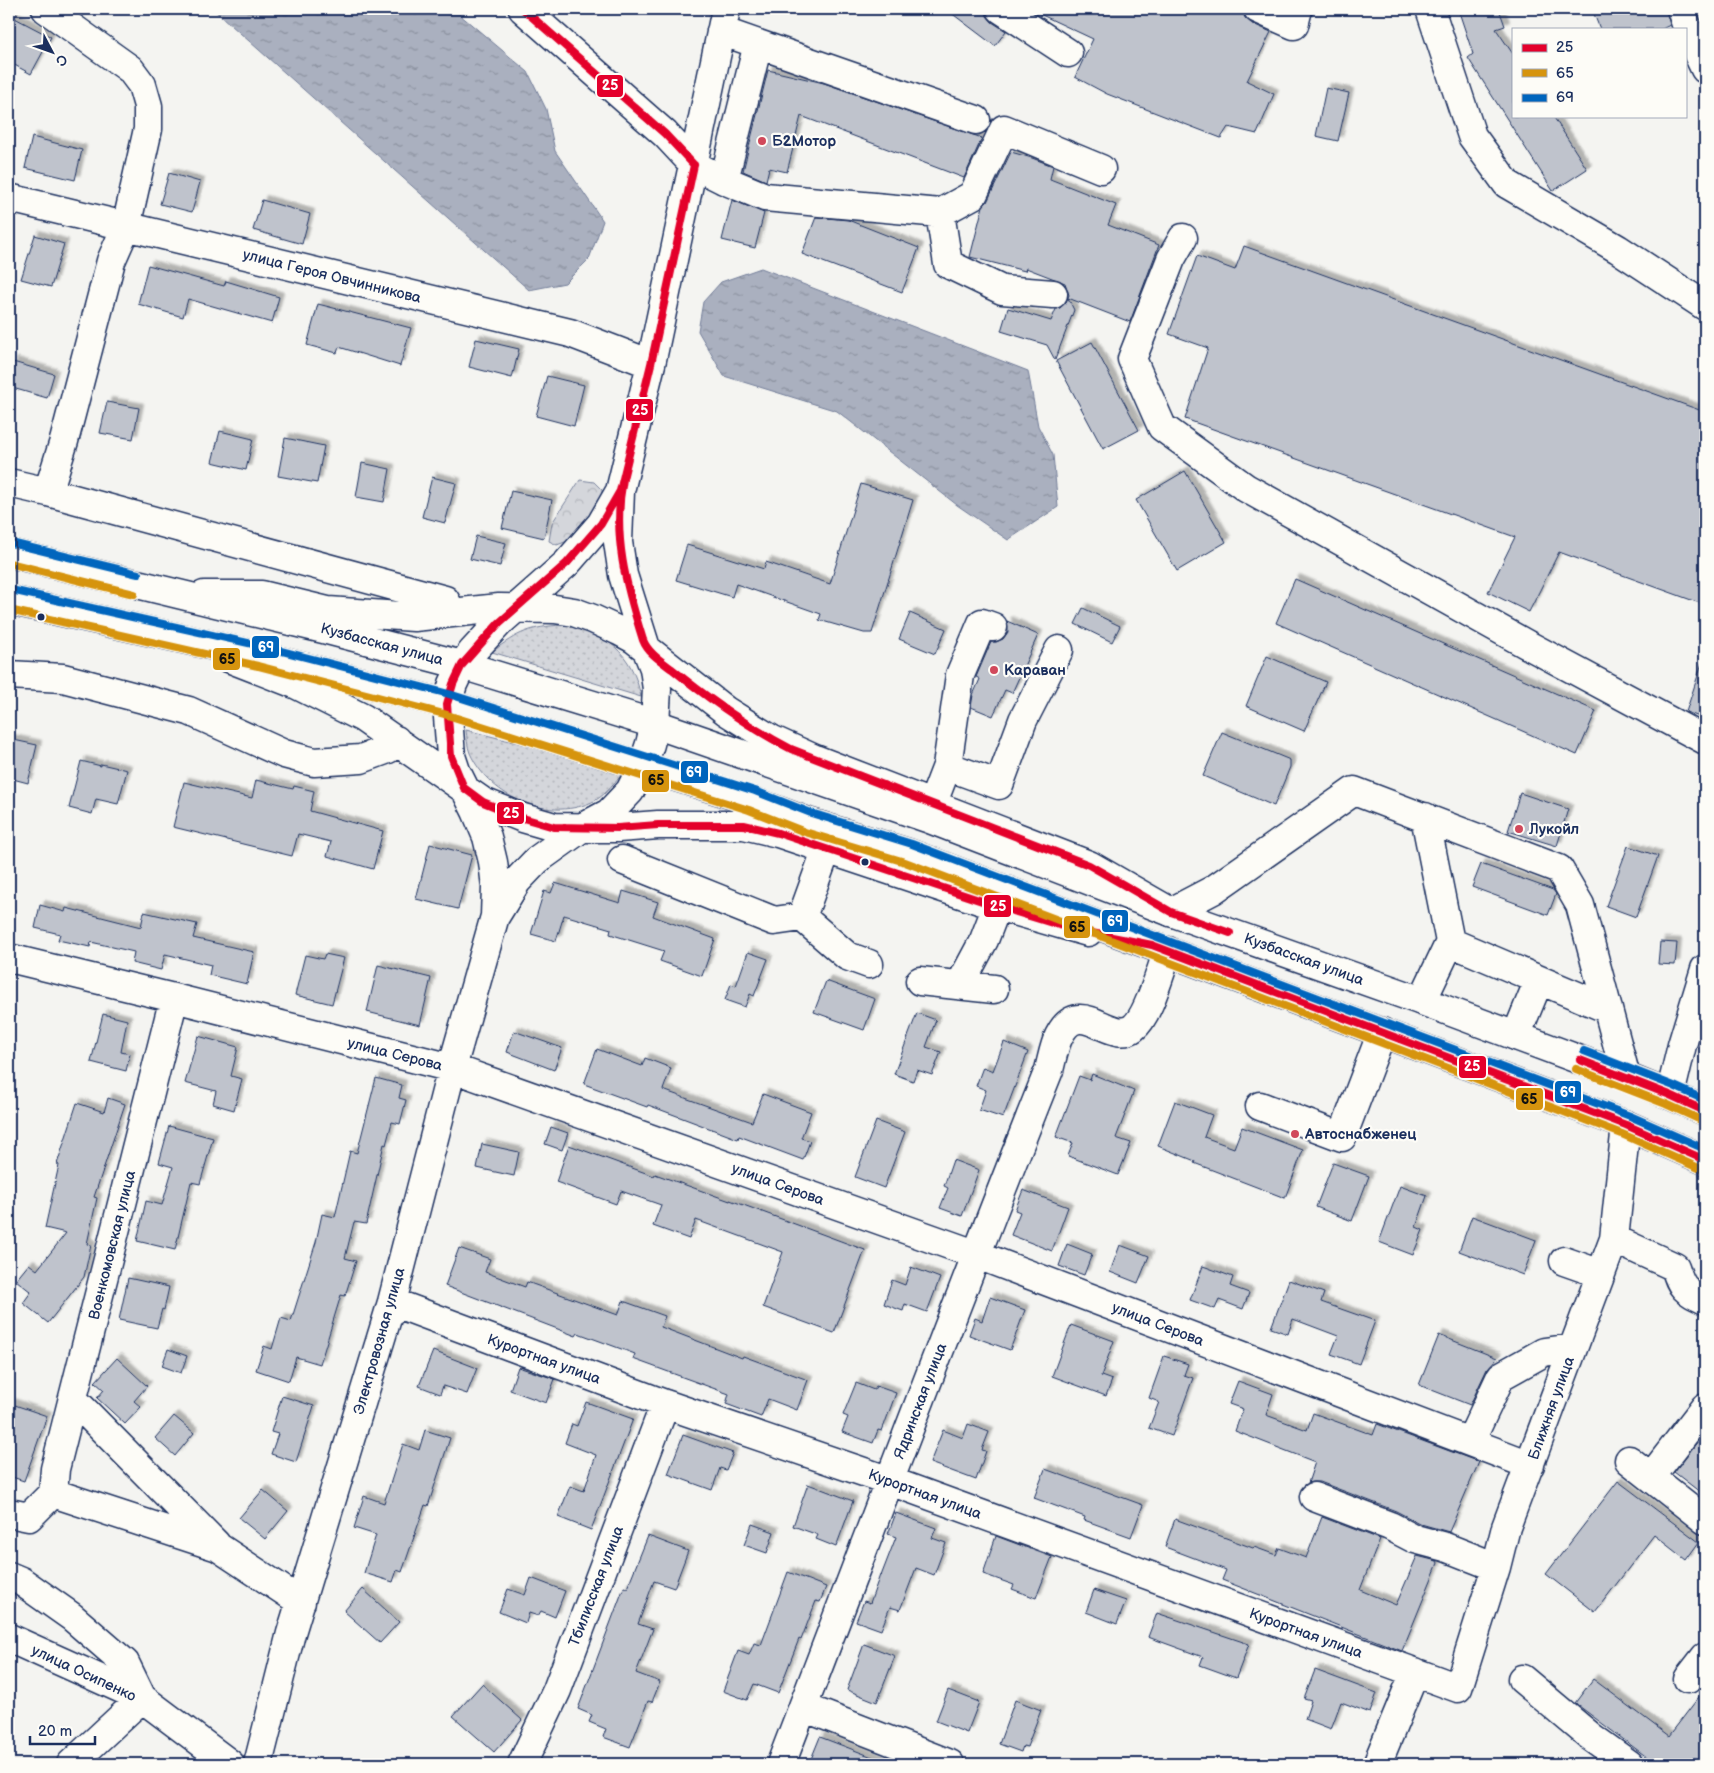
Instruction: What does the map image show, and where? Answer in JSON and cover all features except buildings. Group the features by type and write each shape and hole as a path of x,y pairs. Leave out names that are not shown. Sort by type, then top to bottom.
{"street":[{"path":"46,9 130,69 142,85 148,106 148,129 126,227 111,261 64,441 48,492"},
{"path":"524,9 665,134 694,165 765,197 940,214 973,195 1004,129 1101,169"},
{"path":"1001,9 1068,52"},
{"path":"1258,9 1294,25 1298,9"},
{"path":"1430,9 1472,136 1507,184 1618,249 1705,306"},
{"path":"1681,9 1692,42 1705,69"},
{"path":"495,916 517,881 537,860 583,826 609,813 630,791 644,765 655,724 657,689 654,668 623,575 618,542 620,491 651,364 724,20 758,44 976,120"},
{"path":"724,180 758,44"},
{"name":"улица Героя Овчинникова","path":"9,198 570,333 651,364"},
{"path":"940,214 948,264 1002,290 1054,294"},
{"path":"1183,238 1171,259 1132,359 1162,427 1246,488 1526,644 1705,740"},
{"path":"9,483 445,600 452,612"},
{"path":"495,916 496,887 489,845 476,810 464,788 451,756 447,704 453,684 462,665 486,636 567,562 595,530 620,491"},
{"name":"Кузбасская улица","path":"9,554 323,628 462,665 919,808 1171,912 1516,1036 1626,1077 1705,1111"},
{"path":"182,595 262,595 328,611 414,617 519,607 574,612 619,631 646,648 726,711 771,739 919,808 947,766 960,675 982,623 993,627"},
{"path":"9,600 260,656 447,704 644,765 808,822 908,854 1626,1125 1705,1160"},
{"path":"168,636 295,684 363,718 483,802 523,818 554,827 618,828 658,825 744,825 827,848 1072,929 1160,948"},
{"path":"947,766 998,785 1023,720 1059,650"},
{"path":"9,676 63,678 189,711 284,754 314,762 361,759 388,749 396,740"},
{"path":"1171,912 1213,890 1354,791 1559,869 1580,905 1626,1077"},
{"path":"1422,1001 1450,942 1425,817"},
{"path":"802,917 827,848"},
{"path":"622,860 774,921 802,917 847,956 869,964"},
{"path":"960,985 984,940 998,906"},
{"name":"Электровозная улица","path":"258,1764 291,1633 392,1302 452,1068 495,916"},
{"path":"1450,942 1608,1009"},
{"name":"Ядринская улица","path":"781,1764 890,1482 975,1254 1049,1070 1058,1038 1065,1025 1077,1018 1122,1032 1132,1028 1143,1016 1160,948"},
{"name":"улица Серова","path":"9,958 452,1068 975,1254 1530,1465"},
{"path":"1670,1095 1682,1045 1705,968"},
{"path":"1516,1036 1540,980"},
{"path":"920,981 994,988"},
{"name":"Военкомовская улица","path":"53,1493 55,1469 174,998"},
{"path":"1260,1106 1342,1137 1382,1032"},
{"name":"Ближняя улица","path":"1458,1688 1496,1567 1506,1527 1614,1239 1626,1125"},
{"path":"1614,1239 1675,1267 1681,1286 1705,1300"},
{"path":"1564,1261 1601,1274"},
{"name":"Курортная улица","path":"392,1302 665,1404 890,1482 1458,1688"},
{"path":"1470,1442 1501,1376 1544,1352 1573,1348"},
{"path":"73,1399 218,1547 301,1602"},
{"name":"Тбилисская улица","path":"522,1764 557,1690 665,1404"},
{"path":"1651,1477 1705,1407"},
{"path":"1629,1460 1705,1520"},
{"path":"9,1513 29,1517 53,1493 218,1547"},
{"path":"1314,1497 1390,1526 1415,1539 1445,1547 1496,1567"},
{"path":"9,1576 21,1581 72,1617 125,1663 142,1698 71,1764"},
{"name":"улица Осипенко","path":"9,1638 142,1698 230,1764"},
{"path":"1688,1678 1705,1658"},
{"path":"1377,1764 1415,1672"},
{"path":"1522,1679 1590,1736 1629,1764"},
{"path":"803,1707 950,1764"}],"green space":[{"path":"580,480 594,482 602,490 602,497 591,516 573,539 557,545 549,541 552,523"},
{"path":"562,625 592,633 615,647 631,668 641,697 492,652 517,635 542,627"},
{"path":"466,730 550,751 623,773 596,800 578,807 542,808 507,794 492,783 479,769 470,753"}],"water":[{"path":"213,9 453,9 528,72 546,109 555,151 603,221 589,259 565,283 529,290"},
{"path":"761,268 1028,371 1038,426 1053,455 1058,507 1008,540 957,505 837,411 724,376 698,331 703,302 721,282"}],"transit line":[{"name":"25","path":"523,9 665,134 694,165"},
{"name":"25","path":"694,165 651,364 620,491 601,524 567,563 499,623 462,665 453,684 447,704 451,756 464,788 483,802 523,818 554,827 618,828 658,825 744,825 778,833 1072,929 1152,945 1626,1125 1705,1160"},
{"name":"25","path":"623,479 619,520 620,540 626,580 643,640 655,656 701,691 744,722 791,749 1089,865 1171,912 1230,933"},
{"name":"69","path":"11,543 138,574"},
{"name":"65","path":"9,563 134,594"},
{"name":"69","path":"11,590 262,646 449,694 755,791 811,813 912,844 1630,1116 1705,1149"},
{"name":"65","path":"9,610 258,666 444,714 749,810 805,832 905,862 1622,1134 1701,1169"},
{"name":"69","path":"1584,1051 1705,1100"},
{"name":"25","path":"1580,1060 1670,1095 1705,1111"},
{"name":"65","path":"1576,1069 1666,1104 1701,1120"}],"place":[{"name":"Б2Мотор","path":"762,141"},
{"name":"Караван","path":"994,670"},
{"name":"Лукойл","path":"1519,829"},
{"name":"Автоснабженец","path":"1295,1134"}]}
